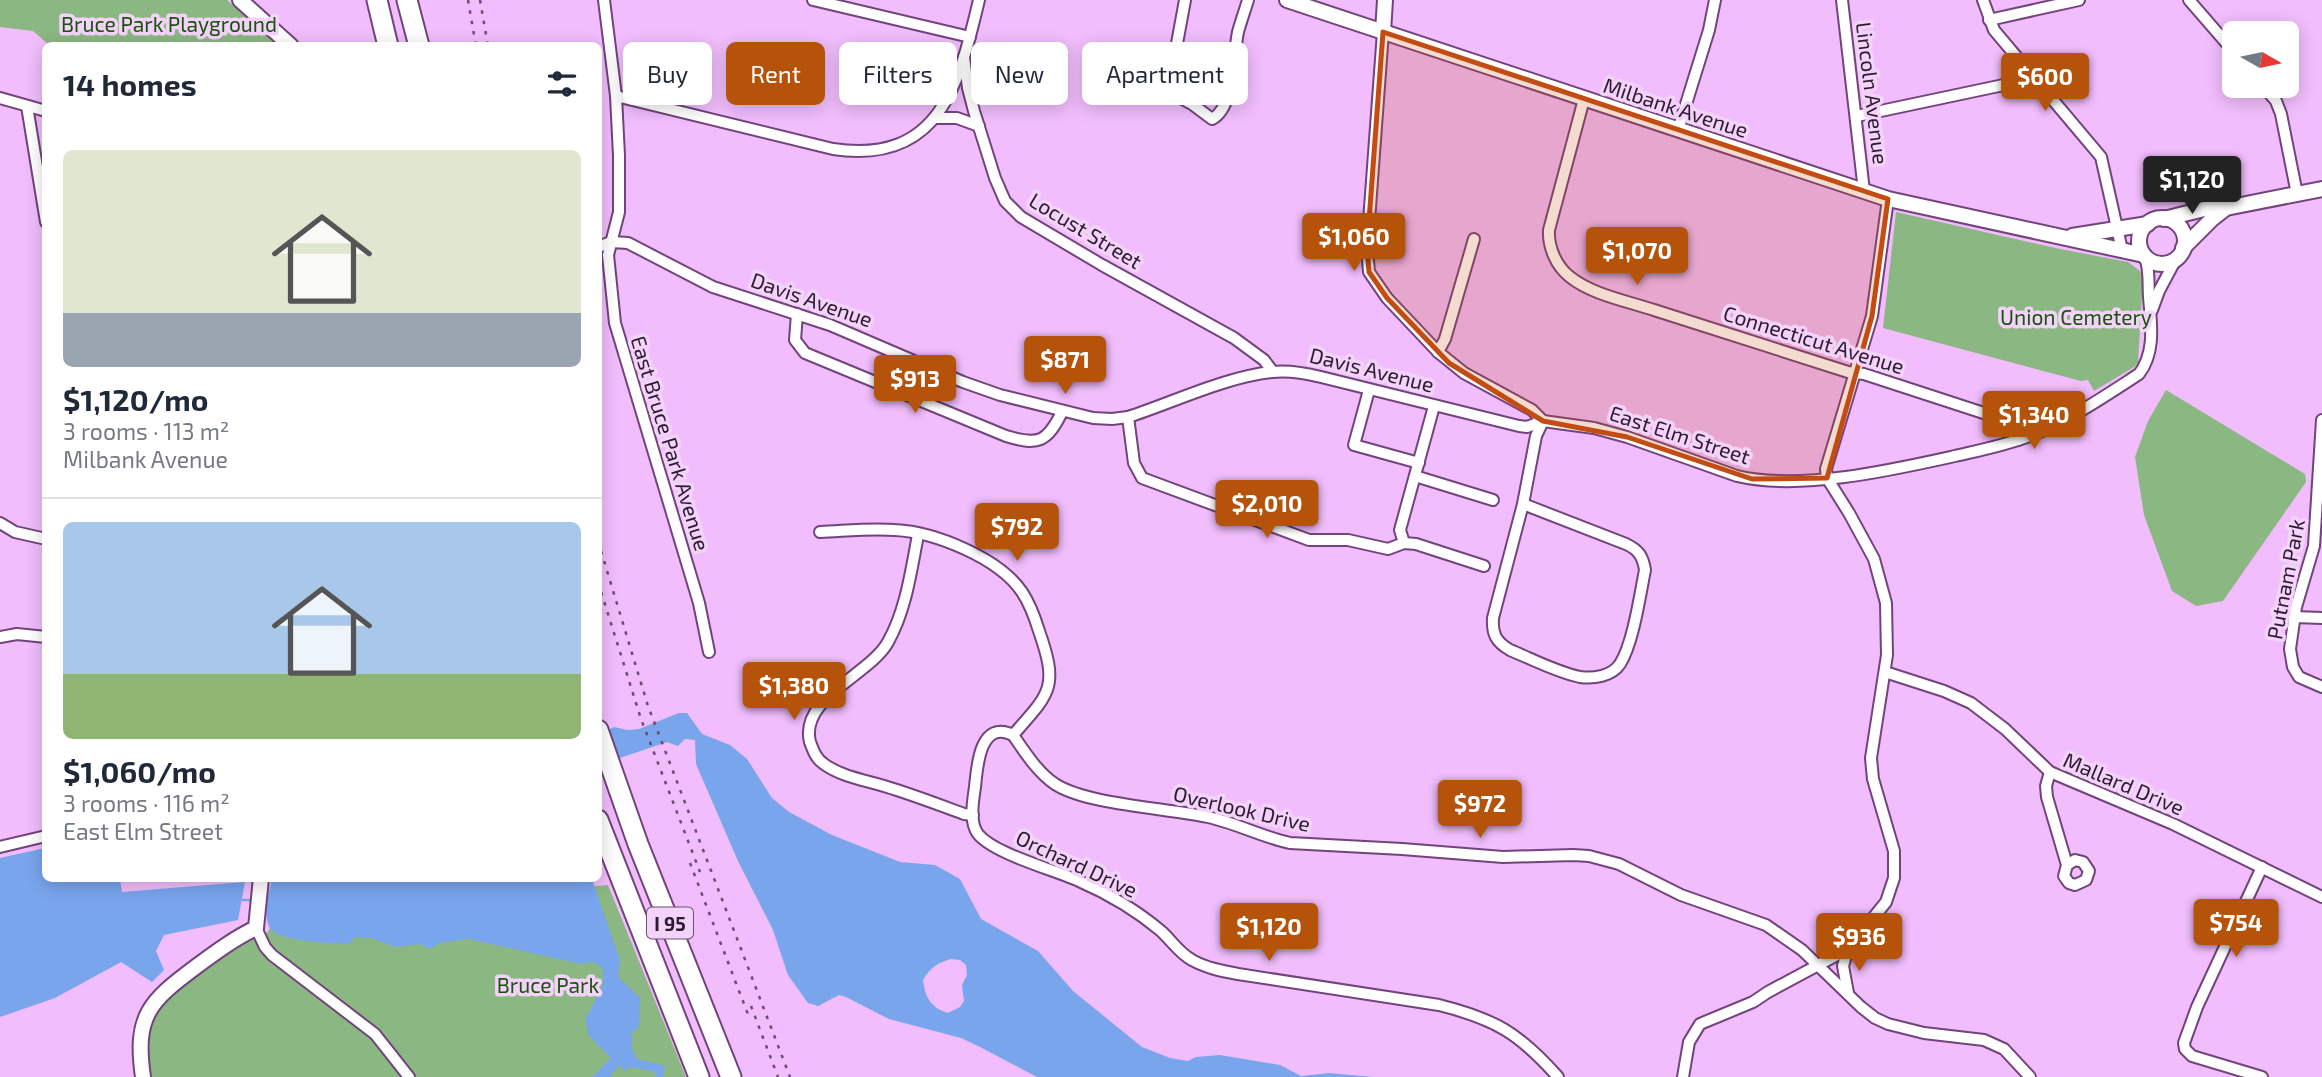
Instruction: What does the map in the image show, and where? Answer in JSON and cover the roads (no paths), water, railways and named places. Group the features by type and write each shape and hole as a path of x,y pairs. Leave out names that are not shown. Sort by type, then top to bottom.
{"highway":[{"path":"377,0 387,42"},
{"path":"407,0 418,42"},
{"name":"I 95","path":"602,740 638,844 730,1077"},
{"name":"I 95","path":"602,830 699,1077"}],"main road":[{"path":"240,0 287,42"},
{"name":"Milbank Avenue","path":"1287,0 1888,199 2145,256"},
{"name":"East Elm Street","path":"1383,32 1385,0"},
{"path":"2226,208 2170,263 2159,264 2145,256 2139,241 2147,224 2207,208 2226,208 2322,189"},
{"path":"2164,219 2171,220 2184,236 2180,254"},
{"name":"Milbank Avenue","path":"2056,237 2147,224"},
{"path":"142,1077 139,1052 141,1036 144,1020 152,1005 174,983 256,922 261,882"}],"street":[{"name":"East Bruce Park Avenue","path":"604,0 616,96 619,201 617,224 608,255 618,333 699,603 709,652"},
{"path":"813,0 970,37"},
{"path":"616,96 850,151 882,150 911,138 933,120 949,97 964,57 979,0"},
{"path":"1185,0 1169,87 1172,93 1212,119 1218,116 1231,89 1235,49 1248,0"},
{"path":"1678,130 1709,30 1715,0"},
{"name":"Lincoln Avenue","path":"1842,0 1864,191"},
{"path":"1983,0 1989,20 2000,38 2034,75 2101,158 2122,250"},
{"path":"1989,20 2079,0"},
{"path":"2189,0 2222,38"},
{"name":"East Elm Street","path":"1383,32 1367,262 1370,272 1387,298 1438,352 1464,373 1532,410 1543,421 1594,428 1627,437 1752,479 1784,481 1890,470 2018,440 2065,419 2139,374 2145,366 2150,351 2151,313 2145,256"},
{"name":"Locust Street","path":"964,57 968,88 1001,195 1021,217 1234,338 1264,360 1273,372"},
{"path":"1857,116 2013,83 2034,75"},
{"path":"0,98 42,110"},
{"path":"2273,98 2281,114 2297,194"},
{"name":"Connecticut Avenue","path":"1584,99 1549,230 1551,248 1567,275 1593,289 2002,419 2012,425 2018,440"},
{"path":"27,106 42,198"},
{"path":"933,120 957,118 979,126"},
{"path":"1683,1077 1689,1042 1700,1024 1754,1002 1848,949 1886,902 1894,878 1894,851 1873,779 1871,758 1885,672 1887,624 1882,583 1864,538 1828,478 1826,469 1872,316 1888,199"},
{"path":"1438,352 1445,339 1474,239"},
{"path":"602,245 611,242"},
{"name":"Davis Avenue","path":"611,242 628,243 713,287 866,339 963,382 1062,412 1102,418 1128,416 1240,379 1273,372 1303,373 1519,426 1527,427 1543,421"},
{"name":"East Elm Street","path":"2151,313 2159,291 2180,254"},
{"path":"797,314 796,340 805,353 1006,436 1026,442 1044,439 1054,429 1062,412"},
{"path":"1369,390 1354,444 1419,463"},
{"path":"1404,543 1400,530 1434,406"},
{"path":"1128,416 1134,463 1142,478 1309,540 1348,540 1388,548 1404,543 1416,544 1484,566"},
{"name":"Putnam Park","path":"2322,420 2314,546 2294,617 2290,649 2293,667 2299,677 2322,687"},
{"path":"1523,505 1626,544 1634,548 1643,559 1645,570 1627,648 1619,666 1611,672 1602,676 1582,677 1510,650 1500,645 1494,636 1493,618 1523,505 1536,436 1543,421"},
{"path":"1415,476 1493,499"},
{"path":"0,523 15,532 42,538"},
{"path":"820,532 897,530 951,542 1010,577 1022,592 1032,611 1049,662 1050,686 1043,702 1013,735 999,731 985,740 980,748 973,815 837,771 817,758 809,738 814,713 844,682 871,663 888,642 904,600 918,535"},
{"path":"2294,617 2322,618"},
{"path":"0,637 16,634 42,637"},
{"name":"Mallard Drive","path":"1885,672 1944,691 1970,703 2005,729 2050,772 2173,824 2322,897"},
{"name":"Overlook Drive","path":"1013,735 1046,777 1068,790 1104,799 1192,813 1233,823 1275,839 1301,844 1503,858 1573,855 1606,860 1707,906 1766,925 1802,950 1875,1018 1924,1033 1984,1040 1995,1044 2004,1049 2030,1077"},
{"path":"2050,772 2046,786 2047,797 2067,864"},
{"name":"Orchard Drive","path":"973,815 977,833 985,840 1009,854 1079,881 1128,906 1193,960 1211,968 1238,974 1438,1005 1468,1013 1506,1029 1538,1054 1558,1077"},
{"path":"0,848 42,837"},
{"path":"2262,867 2186,1032 2185,1049 2192,1056 2262,1077"},
{"path":"256,922 265,947 272,955 375,1034 409,1077"},
{"path":"1848,949 1843,967 1849,996"}],"water":[{"path":"679,713 687,713 702,734 730,745 747,759 772,798 789,812 832,835 900,862 935,865 960,879 981,919 1038,951 1073,991 1142,1047 1170,1058 1188,1061 1196,1057 1220,1055 1280,1065 1301,1076 1329,1073 1373,1077 1037,1077 961,1038 889,1019 846,997 839,995 818,1006 808,1003 788,975 773,930 738,861 696,764 695,740 685,739 678,746 667,742 602,764 602,733 614,727 639,729","holes":["951,959 960,960 966,965 967,975 962,985 964,1001 960,1007 948,1013 937,1008 925,992 923,980 938,964"]},
{"path":"42,849 42,882 120,882 122,892 245,882 238,920 164,935 156,951 164,970 152,982 121,962 55,998 0,1017 0,858"},
{"path":"271,882 593,882 620,960 618,977 640,998 639,1027 632,1033 632,1049 637,1059 665,1066 663,1077 657,1077 653,1071 630,1067 625,1071 619,1065 610,1077 592,1077 611,1058 589,1036 585,1020 603,985 603,968 593,962 581,964 468,939 439,943 430,949 420,944 395,947 371,938 355,937 349,944 306,941 275,933 268,922 267,904"}],"waterway":[{"path":"243,900 254,900"}],"railway":[{"path":"468,0 475,42"},
{"path":"480,0 487,42"},
{"path":"602,554 648,706 790,1077"},
{"path":"602,595 641,719 700,872"},
{"path":"690,863 749,1017"},
{"path":"751,1006 778,1077"}],"park label":[{"name":"Bruce Park Playground","path":"169,23"},
{"name":"Union Cemetery","path":"2076,316"},
{"name":"Bruce Park","path":"548,984"}]}
